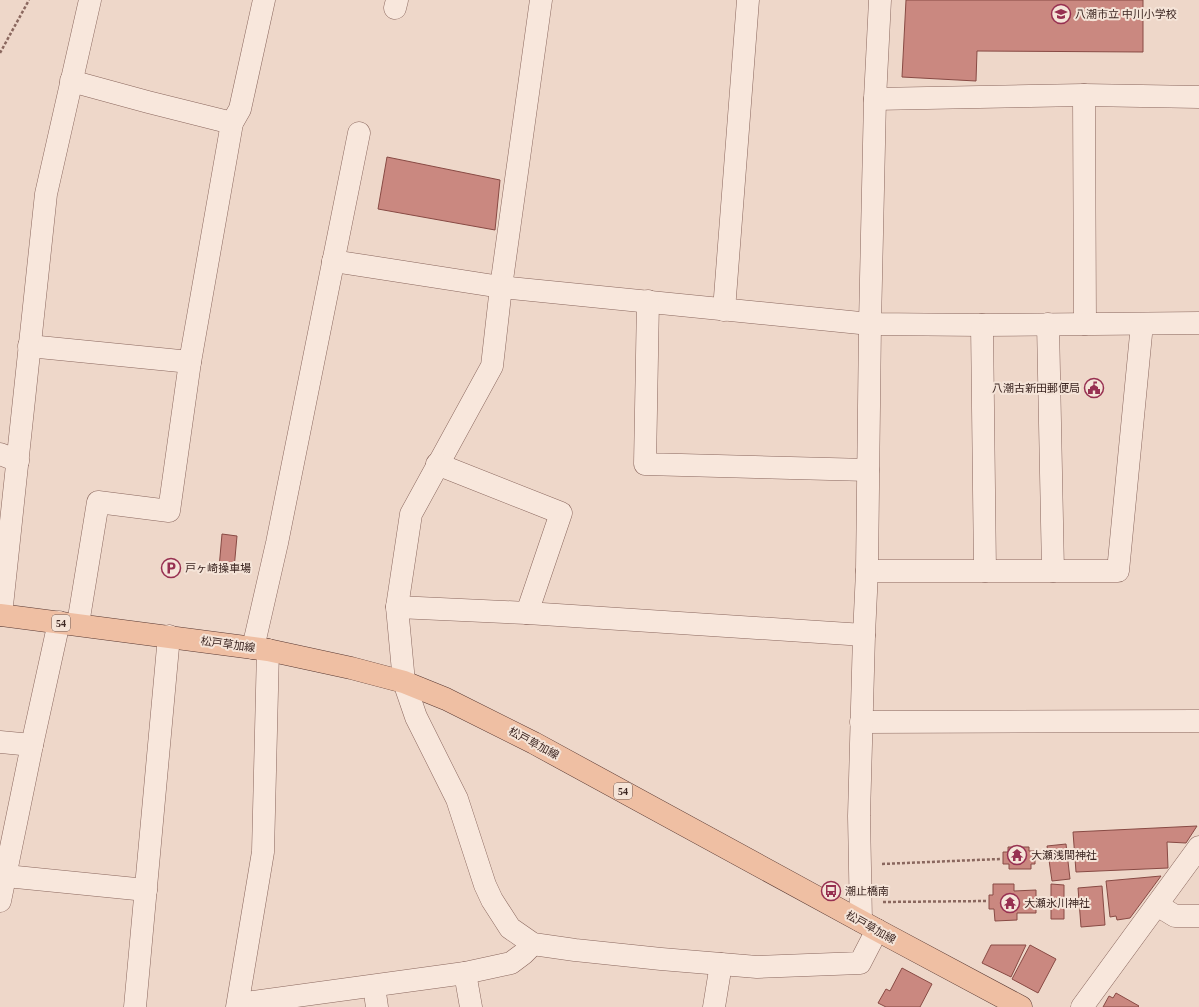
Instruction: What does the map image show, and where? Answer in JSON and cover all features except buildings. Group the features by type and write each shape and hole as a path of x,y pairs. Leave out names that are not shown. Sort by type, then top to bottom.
{"main road":[{"name":"松戸草加線","path":"0,615 261,649 351,668 404,682 446,699 534,743 866,918 1021,1007"}],"street":[{"path":"0,615 9,457 29,346 46,194 90,0"},
{"path":"0,901 6,876 5,848 32,745 69,623 98,502 169,511 190,362 232,123 240,108 264,0"},
{"path":"541,0 501,287 492,366 411,514 397,607 404,682 416,717 457,799 485,885 492,900 510,928 533,944 661,959 757,967 860,963 866,918 860,865 859,816 867,571 875,99 880,0"},
{"path":"724,310 748,0"},
{"path":"71,82 232,123"},
{"path":"875,99 1084,95 1199,97"},
{"path":"1084,95 1085,324"},
{"path":"359,133 277,543 261,649 263,852 238,1006 291,1002 374,986 465,972 511,963 533,944"},
{"path":"333,261 501,287 870,324 982,325 1199,323"},
{"path":"648,301 645,464 868,470"},
{"path":"1048,324 1053,571"},
{"path":"867,571 1118,571 1142,324"},
{"path":"982,325 984,571"},
{"path":"29,346 190,362"},
{"path":"437,464 561,513 527,613"},
{"path":"397,607 527,613 864,636"},
{"path":"135,1007 169,636"},
{"path":"861,722 1199,721"},
{"path":"0,742 32,745"},
{"path":"1082,1007 1199,847"},
{"path":"6,876 146,890"},
{"path":"1157,905 1175,916 1199,916"},
{"path":"714,1007 721,964"},
{"path":"465,972 471,1007"},
{"path":"374,986 377,1007"}],"path":[{"path":"0,53 29,0"},
{"path":"860,865 1000,859"},
{"path":"866,918 987,901"}],"place":[{"name":"八潮市立 中川小学校","path":"1061,14"},
{"name":"八潮古新田郵便局","path":"1094,388"},
{"name":"戸ヶ崎操車場","path":"171,568"},
{"name":"大瀬浅間神社","path":"1017,855"},
{"name":"潮止橋南","path":"831,891"},
{"name":"大瀬氷川神社","path":"1010,903"}]}
